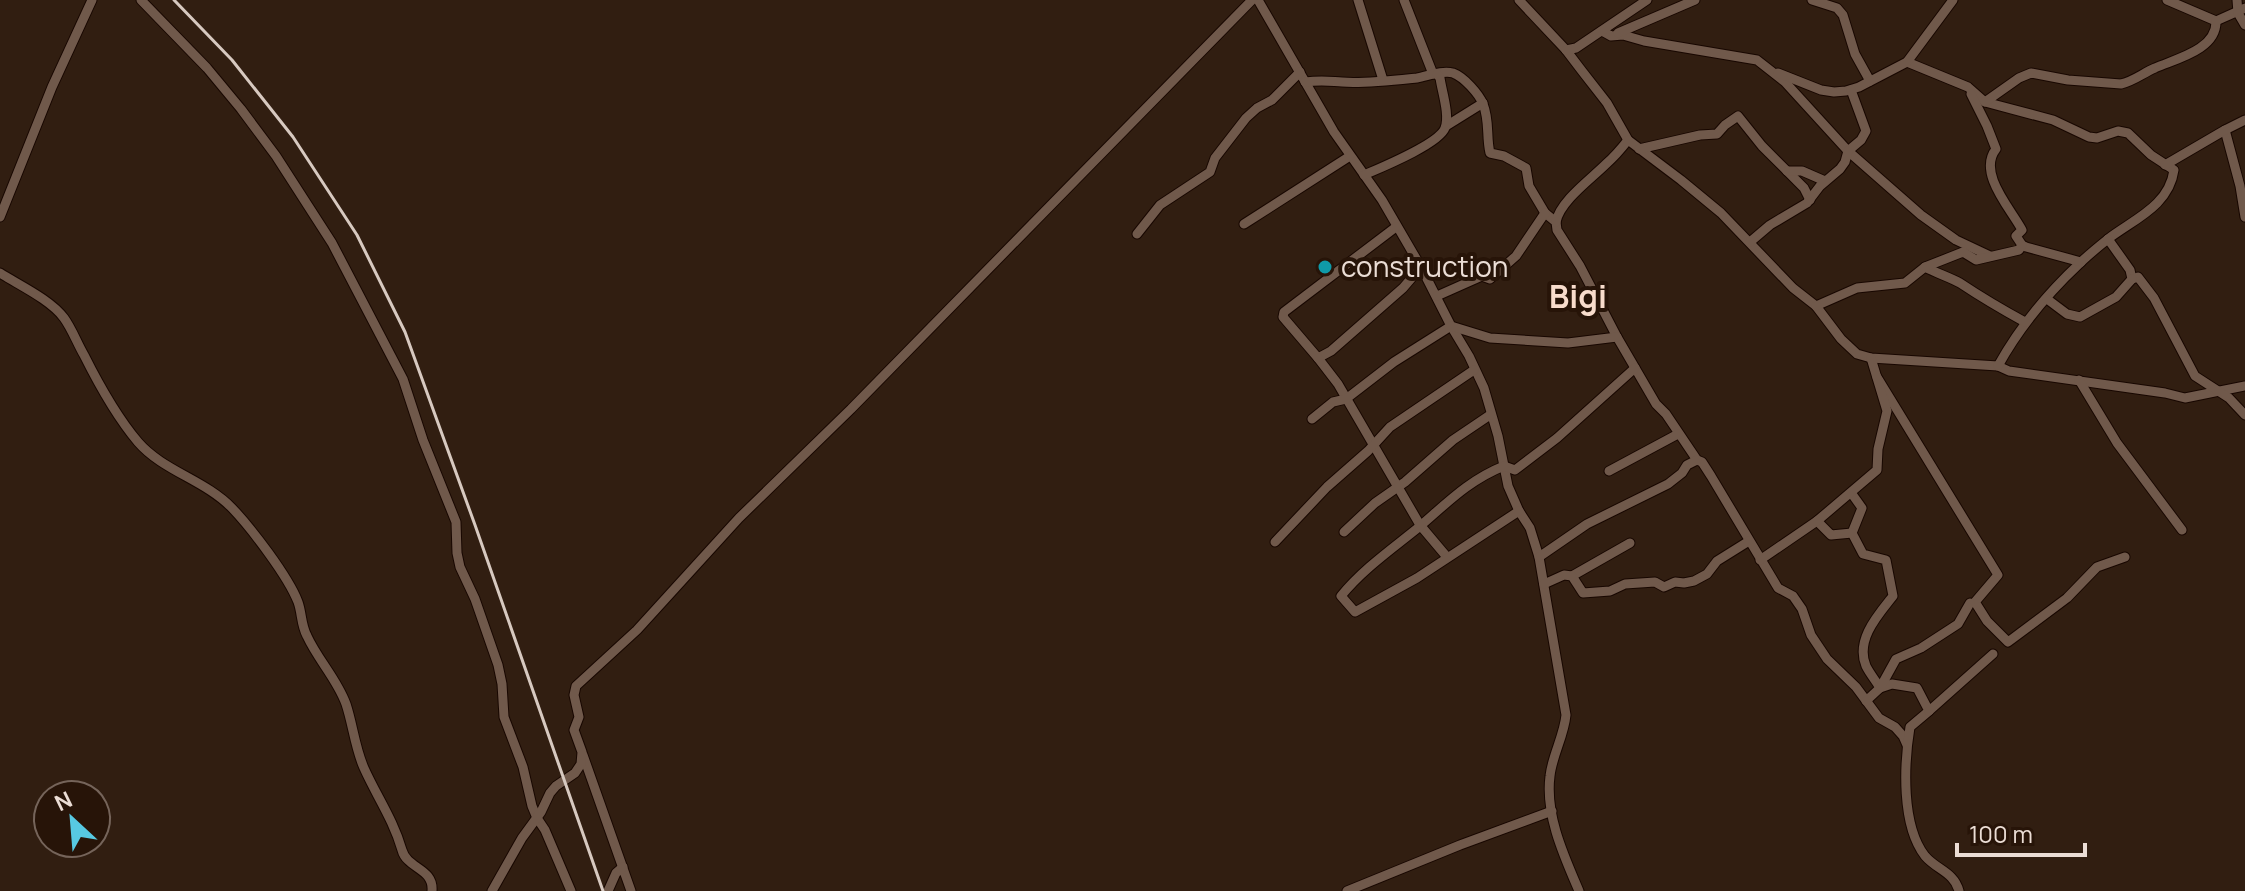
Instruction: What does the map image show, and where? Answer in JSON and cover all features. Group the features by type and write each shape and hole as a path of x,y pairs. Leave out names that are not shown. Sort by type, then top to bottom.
{"street":[{"path":"0,217 52,87 92,0"},
{"path":"141,0 207,68 268,144 332,243 403,379 423,440 456,522 460,567 475,599 498,665 504,717 523,767 528,793 571,891"},
{"path":"631,891 574,730 579,717 574,695 576,686 637,630 739,518 851,409 1255,0 1350,156 1382,200 1437,296 1484,388 1508,486 1530,528 1539,557 1566,715 1565,729 1550,773 1552,811 1565,859 1579,891"},
{"path":"1358,0 1383,80"},
{"path":"1404,0 1435,74 1440,78 1446,126"},
{"path":"1519,0 1566,50 1607,103 1628,140 1711,205 1793,288 1816,306 1841,339 1857,354 1871,358 1998,366 2009,371 2185,398 2245,386"},
{"path":"1606,34 1647,0"},
{"path":"1566,50 1695,0"},
{"path":"1812,0 1837,8 1843,15 1855,54 1870,81"},
{"path":"1770,70 1821,90 1851,90 1907,62 1953,0"},
{"path":"2167,0 2216,21 2241,11"},
{"path":"2237,0 2245,25"},
{"path":"1985,102 2031,73 2068,80 2130,82 2157,67 2188,56 2213,35 2216,21"},
{"path":"1606,34 1757,60 1785,82 1848,151 1921,215 1956,240 1990,256"},
{"path":"1907,62 1968,87 1985,102 2053,120 2097,138 2118,131 2128,133 2174,170 2172,183 2165,195 2150,211 2108,239 2081,262 2025,322 1998,366"},
{"path":"1137,234 1160,205 1210,172 1215,158 1241,125 1300,72"},
{"path":"1305,82 1325,79 1342,82 1383,80 1450,72 1459,76 1483,103 1489,123 1487,144 1490,153 1504,156 1526,168 1529,186 1545,213 1556,222"},
{"path":"1968,87 1994,140 1996,149 1990,169 1999,194 2022,230 2016,236 2022,245 2081,262"},
{"path":"1750,242 1770,225 1810,200 1825,181 1840,169 1848,151 1861,140 1866,131 1851,90"},
{"path":"1364,175 1419,150 1443,132 1446,126 1483,103"},
{"path":"1639,149 1717,134 1738,116 1762,146 1804,188 1810,200"},
{"path":"2165,165 2245,120"},
{"path":"2225,130 2245,212"},
{"path":"1628,140 1563,205 1557,214 1557,230 1656,404 1697,460 1702,462 1778,588 1793,596 1802,609 1811,635 1827,659 1856,687 1879,718 1895,727 1907,745"},
{"path":"1244,224 1350,156"},
{"path":"1787,171 1802,171 1825,181"},
{"path":"1437,296 1482,276 1490,279 1516,256 1545,213"},
{"path":"1396,227 1284,312 1283,317 1338,384 1420,525 1447,557"},
{"path":"2108,239 2130,270 2132,279"},
{"path":"1816,306 1857,288 1905,283 1925,267 1963,252 1976,260 2019,250 2022,245"},
{"path":"1318,358 1331,351 1403,288 1421,267"},
{"path":"1925,267 1957,281 2025,322"},
{"path":"0,273 55,308 65,319 103,392 139,443 154,457 219,496 235,511 288,582 298,603 308,639 346,703 363,766 397,831 402,853 427,874 432,891"},
{"path":"2047,299 2067,314 2080,317 2116,297 2132,279 2138,277 2154,298 2195,376 2229,398 2245,415"},
{"path":"1312,419 1333,402 1346,399 1394,362 1451,326 1490,338 1568,343 1617,337"},
{"path":"1760,560 1817,521 1877,470 1878,449 1887,411 1871,358"},
{"path":"1519,511 1417,578 1355,612 1341,596 1359,574 1481,476 1504,466 1515,470 1547,446 1635,368"},
{"path":"1275,542 1390,427 1474,370"},
{"path":"1877,377 1998,575 1975,602 1987,621 2008,642 2067,598 2097,567 2125,557"},
{"path":"2079,380 2117,443 2182,530"},
{"path":"1344,532 1453,440 1490,415"},
{"path":"1609,471 1678,434"},
{"path":"1539,557 1587,524 1668,484 1687,465 1697,460"},
{"path":"1852,494 1862,508 1852,533 1863,554 1886,560 1893,596 1870,628 1862,650 1866,666 1880,688"},
{"path":"1817,521 1831,535 1852,533"},
{"path":"1572,576 1583,593 1610,591 1625,584 1655,582 1664,587 1707,574 1717,561 1749,541"},
{"path":"1544,584 1564,575 1572,576 1630,543"},
{"path":"1866,701 1880,688 1896,659 1921,648 1958,624 1970,603"},
{"path":"1959,891 1949,873 1927,859 1915,837 1904,777 1907,745 1910,727 1993,654"},
{"path":"1880,688 1892,684 1917,688 1929,711"},
{"path":"492,891 556,786 575,773 581,764 582,752"},
{"path":"1347,891 1552,811"},
{"path":"608,891 616,873 623,867"}],"railway":[{"path":"174,0 232,60 293,137 357,235 405,332 603,891"}],"place":[{"name":"construction","path":"1325,267"}],"district":[{"name":"Bigi","path":"1578,297"}]}
